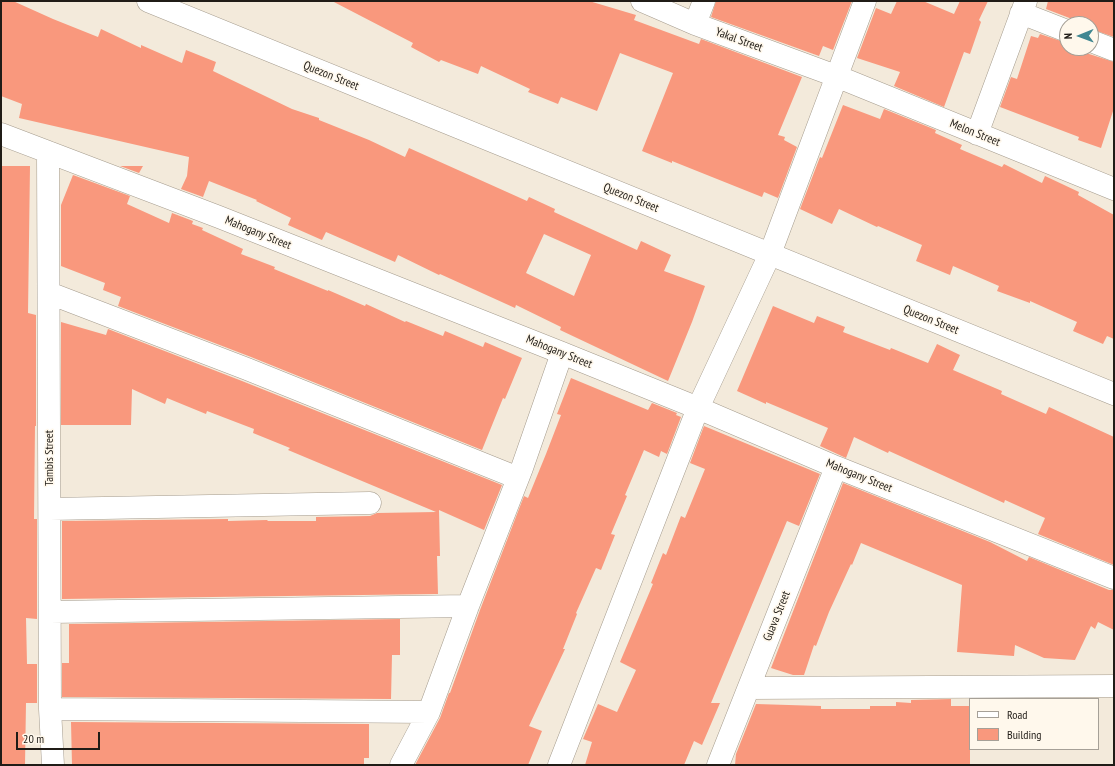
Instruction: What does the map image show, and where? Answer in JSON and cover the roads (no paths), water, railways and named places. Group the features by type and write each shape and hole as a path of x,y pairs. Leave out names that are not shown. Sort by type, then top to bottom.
{"street":[{"name":"Quezon Street","path":"148,1 1114,394"},
{"name":"Yakal Street","path":"642,1 696,24 836,76"},
{"path":"696,24 704,1"},
{"path":"559,765 698,408 770,254 865,1"},
{"path":"977,134 1023,7 1059,27"},
{"path":"1099,44 1114,50"},
{"name":"Melon Street","path":"836,76 1114,189"},
{"name":"Mahogany Street","path":"1,134 219,217 562,353 698,408 836,467 1114,578"},
{"name":"Tambis Street","path":"48,152 50,709 53,765"},
{"path":"49,293 247,368 518,478"},
{"path":"401,765 429,712 468,606 518,478 562,353"},
{"name":"Guava Street","path":"718,765 836,467"},
{"path":"50,509 370,503"},
{"path":"50,612 468,606"},
{"path":"749,688 1114,686"},
{"path":"50,709 429,712"}]}
